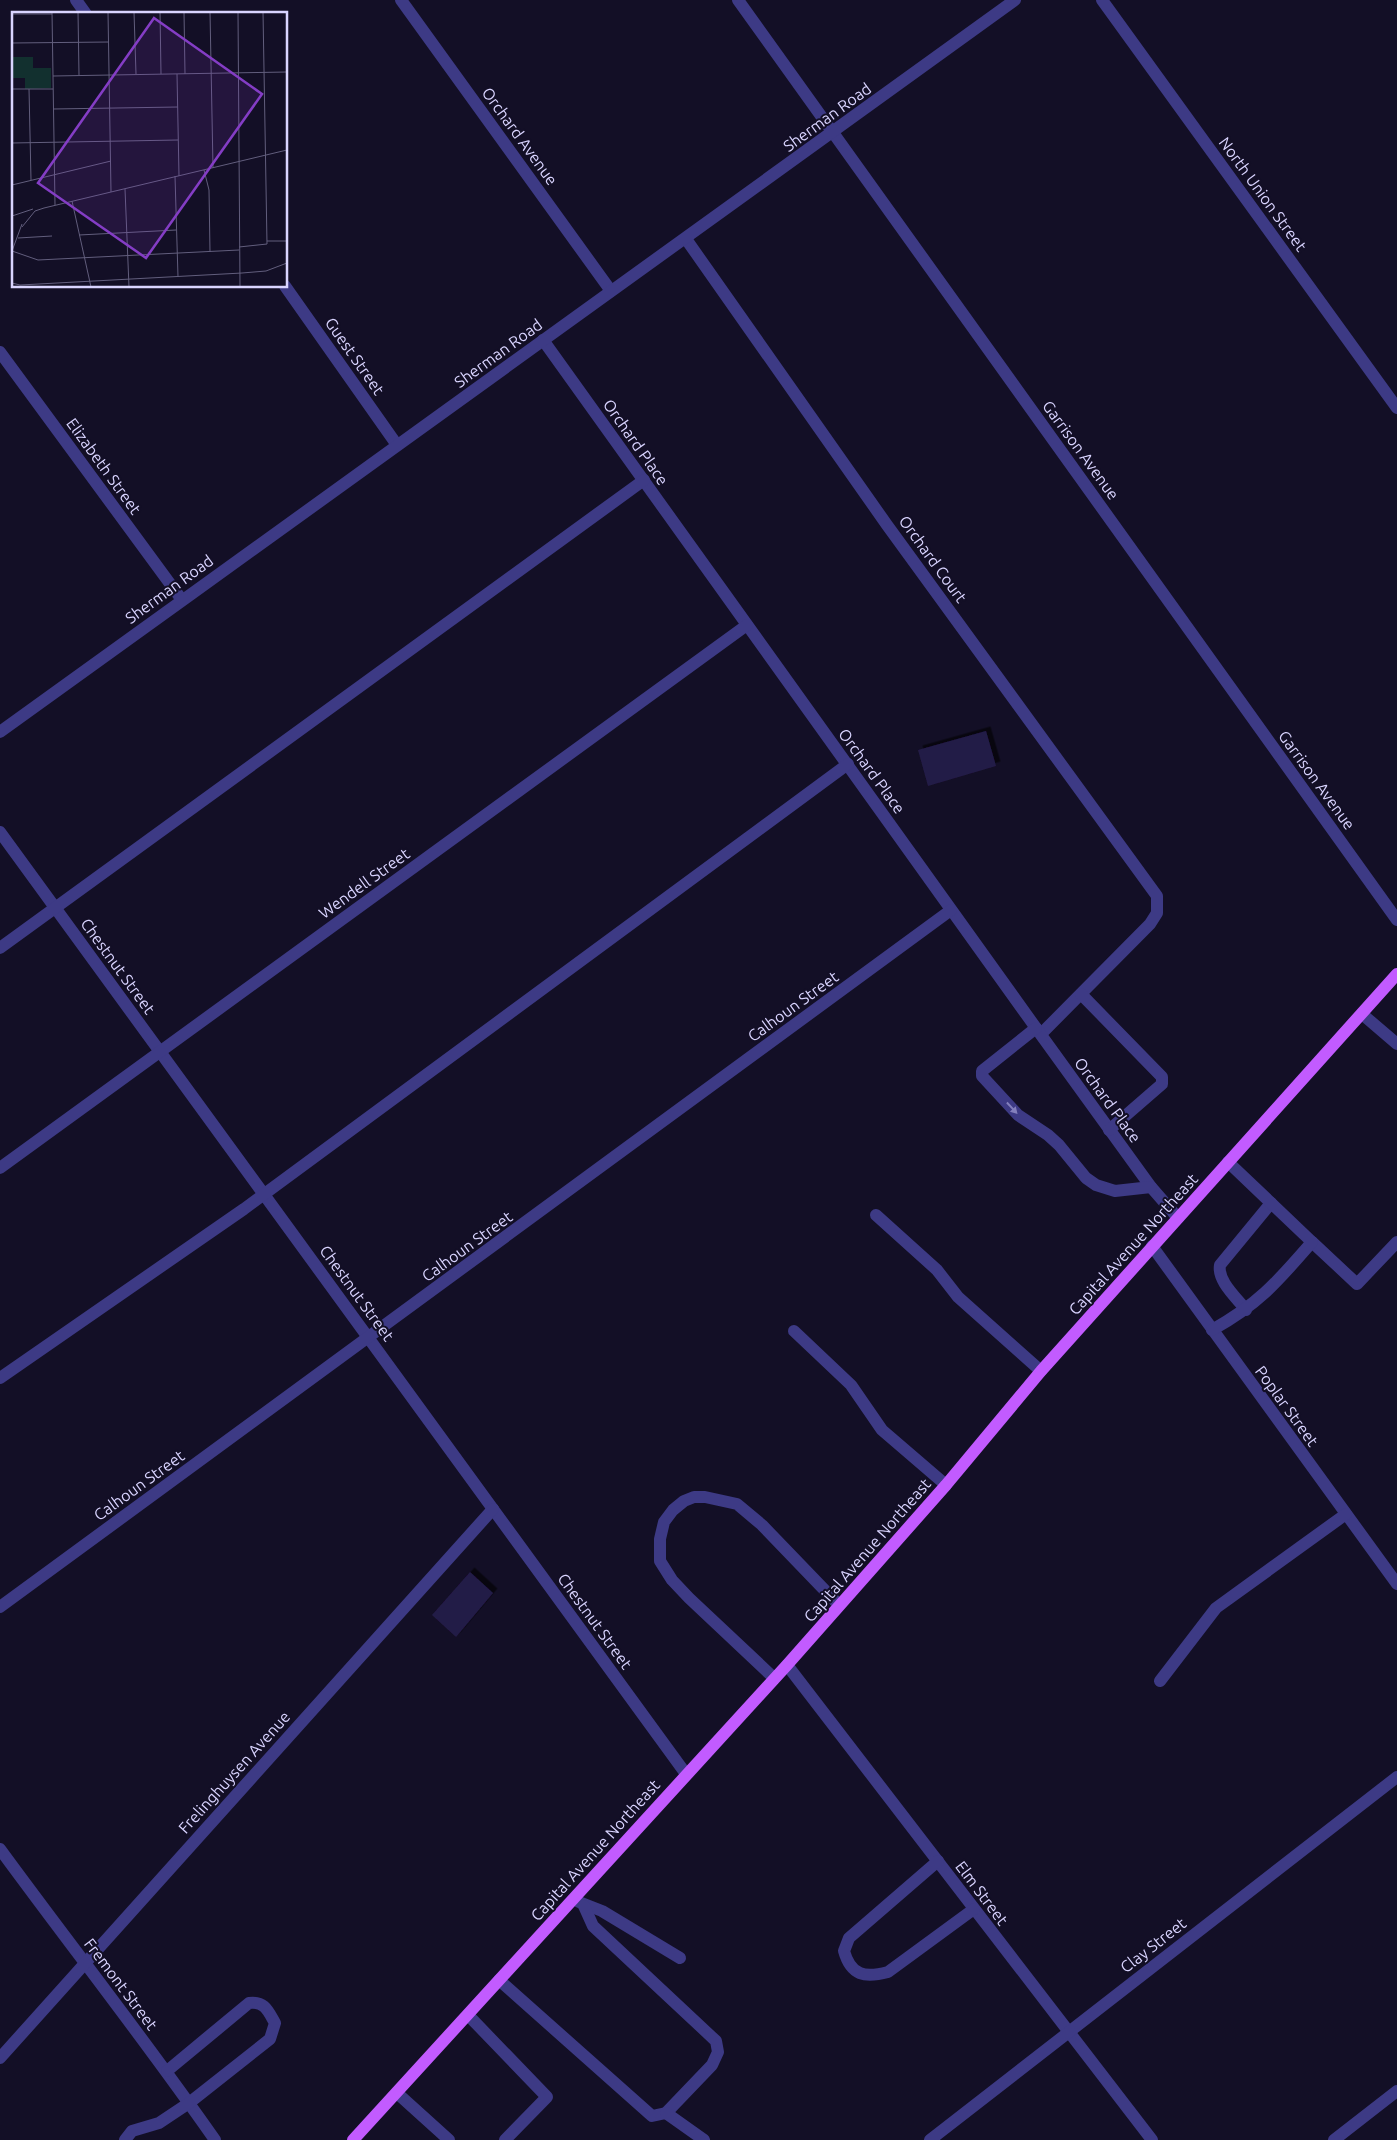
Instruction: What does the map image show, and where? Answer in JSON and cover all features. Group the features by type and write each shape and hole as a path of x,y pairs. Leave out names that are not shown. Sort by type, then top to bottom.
{"main road":[{"name":"Capital Avenue Northeast","path":"353,2140 500,1980 579,1902 686,1774 787,1665 946,1485 1041,1371 1397,974"}],"street":[{"path":"76,0 85,12"},
{"name":"Orchard Avenue","path":"401,0 611,291"},
{"name":"Garrison Avenue","path":"738,0 1397,920"},
{"name":"Sherman Road","path":"0,732 611,291 686,239 1014,0"},
{"name":"North Union Street","path":"1102,0 1397,408"},
{"name":"Orchard Court","path":"686,239 882,516 1158,896 1157,913 1150,924 1081,994"},
{"name":"Guest Street","path":"286,288 397,445"},
{"name":"Orchard Place","path":"543,340 1109,1130 1151,1187 1178,1218"},
{"name":"Elizabeth Street","path":"0,352 182,600"},
{"path":"0,948 644,480"},
{"name":"Wendell Street","path":"0,1168 747,625"},
{"path":"0,1378 265,1193 848,764"},
{"name":"Chestnut Street","path":"0,832 265,1193 686,1774"},
{"name":"Calhoun Street","path":"0,1607 951,910"},
{"path":"1109,1130 1162,1084 1162,1077 1081,994 1038,1031 982,1071 982,1076 1018,1115 1048,1135 1086,1178 1096,1185 1116,1191 1151,1187"},
{"path":"1362,1014 1397,1044"},
{"path":"1228,1162 1357,1284 1397,1242"},
{"path":"1246,1310 1224,1283 1219,1271 1220,1265 1271,1203"},
{"path":"876,1215 936,1270 958,1297 1041,1371"},
{"path":"1212,1330 1246,1310 1268,1292 1312,1242"},
{"name":"Poplar Street","path":"1152,1246 1397,1584"},
{"path":"794,1331 851,1385 882,1430 946,1485"},
{"path":"774,1678 689,1598 672,1580 660,1562 660,1539 664,1522 673,1510 684,1501 694,1497 705,1497 738,1504 839,1605"},
{"name":"Frelinghuysen Avenue","path":"0,2058 493,1509"},
{"path":"1160,1681 1216,1608 1346,1514"},
{"name":"Elm Street","path":"787,1665 1067,2032 1152,2140"},
{"name":"Clay Street","path":"930,2140 1397,1777"},
{"name":"Fremont Street","path":"0,1849 84,1964 167,2071 215,2140"},
{"path":"938,1861 849,1938 844,1951 847,1962 858,1973 872,1977 888,1972 974,1909"},
{"path":"579,1902 602,1912 680,1958"},
{"path":"500,1980 652,2116 666,2113 712,2065 718,2052 716,2041 592,1926 579,1902"},
{"path":"125,2140 132,2131 159,2123 189,2103 270,2039 275,2023 265,2005 258,2002 249,2003 167,2071"},
{"path":"468,2015 547,2097 505,2140"},
{"path":"1334,2140 1397,2091"},
{"path":"397,2093 449,2140"},
{"path":"666,2113 704,2140"}],"building":[{"path":"986,731 996,766 928,786 918,750"},
{"path":"470,1572 493,1593 456,1637 432,1615"}]}
